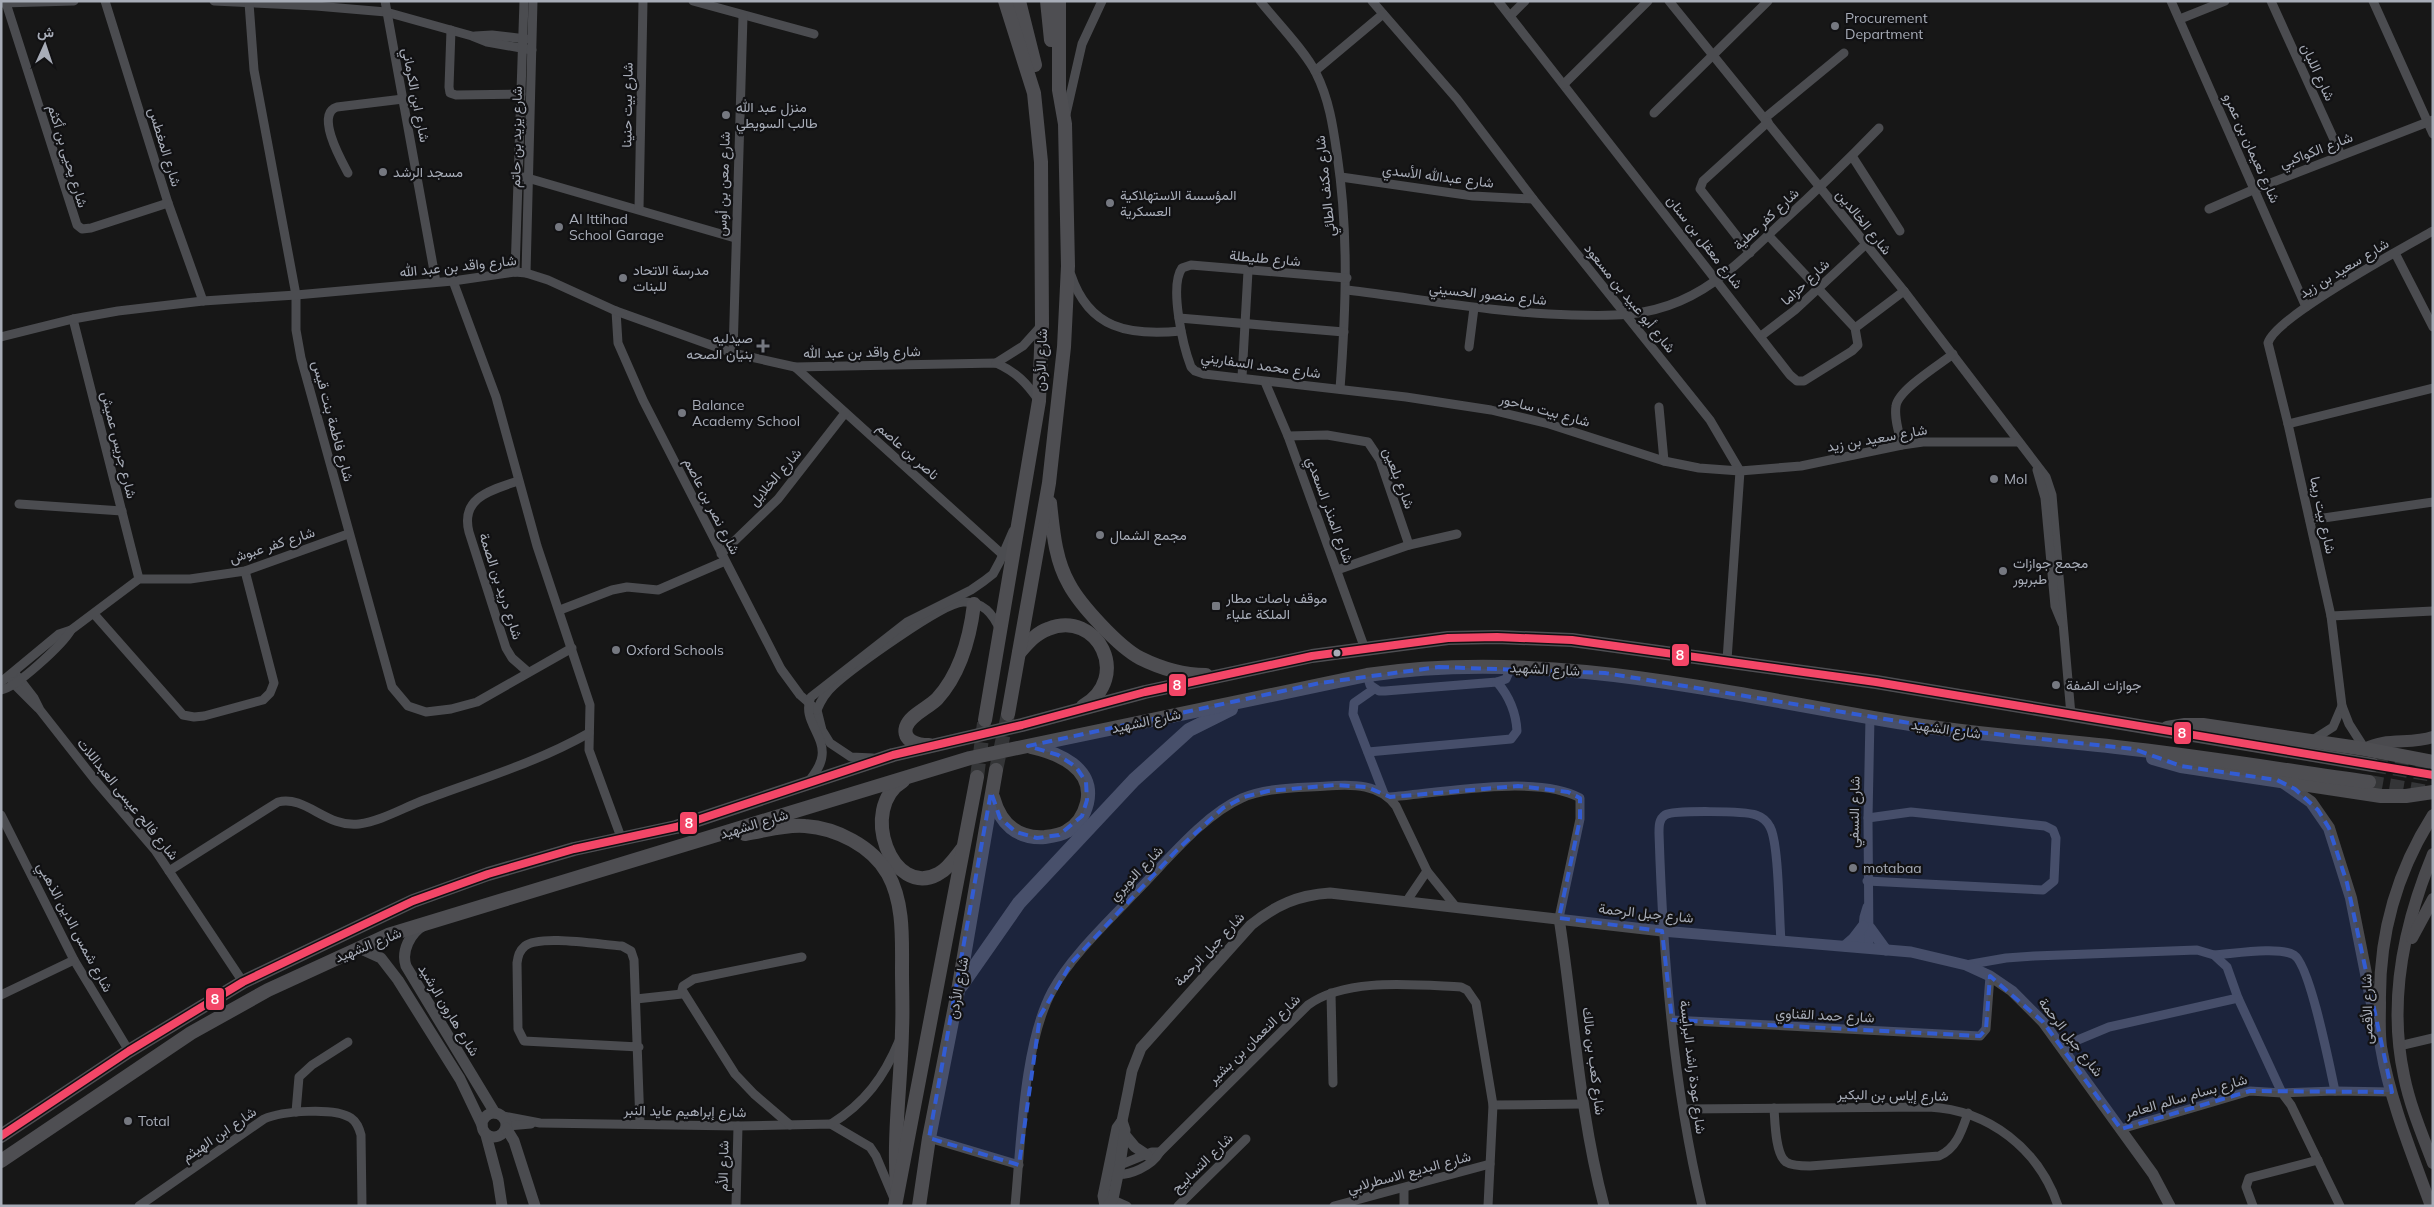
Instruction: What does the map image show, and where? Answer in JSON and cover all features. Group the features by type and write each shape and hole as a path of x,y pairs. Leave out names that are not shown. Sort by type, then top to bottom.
{"highway":[{"name":"شارع الأردن","path":"985,720 1039,401 1042,324 1042,162 1034,93 1005,1"},
{"path":"1019,1 1034,61 1034,93"},
{"path":"1047,1 1055,79 1059,90"},
{"name":"شارع الأردن","path":"1008,714 1048,488 1064,347 1068,266 1065,124 1059,90 1059,1"},
{"path":"1048,488 1054,536 1069,584 1096,620 1138,657 1178,672 1198,675 1239,672"},
{"path":"934,745 915,744 907,735 906,726 936,699 956,672 965,647 972,597"},
{"path":"1018,654 1037,635 1058,626 1081,628 1088,632 1102,646 1108,667 1103,689 1089,702 1056,716"},
{"name":"شارع الشهيد","path":"1,1136 129,1051 243,982 413,901 488,874 574,849 676,827 806,786 893,755 1056,716 1145,692 1312,656 1448,638 1522,637 1572,640 1876,682 2373,765"},
{"name":"شارع الشهيد","path":"1,1161 191,1034 268,990 359,948 427,923 970,758 1367,675 1439,667 1511,667 1629,676 1967,732 2134,749 2369,782"},
{"path":"958,990 1019,903 1137,776 1189,730 1252,700"},
{"path":"2160,730 2176,726 2203,725 2365,749 2433,762"},
{"path":"991,792 1000,818 1010,828 1022,835 1037,838 1059,835 1069,830 1079,820 1085,810 1088,794 1086,782 1080,772 1058,755 1028,746"},
{"path":"2134,749 2157,759 2181,766 2381,796 2406,796 2433,792"},
{"name":"شارع الأردن","path":"919,1206 929,1138 958,990 996,770"},
{"path":"918,774 895,787 884,806 881,832 883,842 893,861 908,873 920,878 929,878 947,867 964,847"},
{"name":"شارع الأردن","path":"895,1204 977,777"},
{"path":"690,843 803,826 829,830 843,835 870,853 888,874 900,913 902,1031 895,1141 897,1187"}],"main road":[{"path":"2365,749 2382,742 2419,741 2433,737"},
{"path":"2277,780 2295,789 2311,802 2329,828 2351,898 2369,993 2380,1035"},
{"name":"شارع الأقصى","path":"2431,1206 2392,1092 2380,1035 2382,954 2389,911 2403,870 2433,816"},
{"path":"2433,854 2411,916 2402,961 2397,1015 2399,1046 2410,1102 2433,1163"},
{"path":"2402,961 2419,921 2433,899"}],"street":[{"path":"4,3 74,1"},
{"name":"شارع المغطس","path":"105,1 168,203 203,301"},
{"path":"214,1 316,6 386,12 472,36 492,35 521,44 532,45"},
{"name":"شارع ابن الكرماني","path":"385,1 436,282"},
{"name":"شارع يزيد بن حاتم","path":"515,272 521,44 524,1"},
{"name":"شارع يزيد بن حاتم","path":"526,273 533,1"},
{"name":"شارع بيت حنينا","path":"639,209 643,1"},
{"path":"693,1 814,34"},
{"path":"1065,124 1082,44 1102,1"},
{"name":"شارع مكنف الطائي","path":"1260,1 1315,70 1329,106 1341,177 1347,278 1340,389"},
{"name":"شارع أبو عبيد بن مسعود","path":"1372,1 1457,99 1533,200 1710,420 1740,471"},
{"name":"شارع معقل بن سنان","path":"1498,1 1790,374 1800,381 1808,379 1856,348 1858,338 1855,328"},
{"path":"1510,16 1525,1"},
{"path":"1564,84 1648,1"},
{"name":"شارع الخالدين","path":"1669,1 1904,291 2034,463 2045,498 2055,606 2062,623 2071,698 2071,715"},
{"path":"1654,113 1768,1"},
{"name":"شارع نعيمان بن عمرو","path":"2171,1 2306,307"},
{"path":"2180,19 2225,1"},
{"name":"شارع اللبان","path":"2271,1 2341,155"},
{"path":"2373,1 2430,121 2433,134"},
{"name":"شارع يحيى بن أكثم","path":"4,3 75,224 82,229 91,228 168,203"},
{"name":"شارع فاطمة بنت قيس","path":"249,3 254,70 296,295 296,330 301,358 348,534 392,687 408,706 426,712 451,709 477,702 528,672"},
{"path":"1315,70 1383,14"},
{"name":"شارع معن بن أوس","path":"732,353 734,238 744,16"},
{"path":"451,30 450,93 456,95 521,94"},
{"path":"1750,253 1700,189 1703,181 1766,120 1844,53"},
{"path":"348,172 339,157 330,131 328,118 330,112 337,107 403,99"},
{"name":"شارع الكواكبي","path":"2209,209 2255,189 2430,121"},
{"name":"شارع كفر عطية","path":"1627,316 1654,310 1680,301 1717,280 1750,253 1879,128"},
{"path":"1852,156 1900,231"},
{"path":"518,177 529,178 639,209 734,238"},
{"name":"شارع عبدالله الأسدي","path":"1341,177 1473,196 1533,200"},
{"name":"شارع سعيد بن زيد","path":"2273,333 2306,307 2433,230"},
{"path":"1768,235 1855,328 1904,291"},
{"name":"شارع حزاما","path":"1761,336 1796,310 1817,288 1865,245"},
{"path":"2395,253 2433,327"},
{"name":"شارع طليطلة","path":"1182,268 1190,265 1347,278"},
{"path":"1068,266 1079,296 1088,309 1100,319 1114,326 1141,331 1181,331"},
{"name":"شارع محمد السفاريني","path":"1182,268 1177,282 1179,318 1190,363 1198,372 1242,377 1265,382 1340,389"},
{"path":"1242,377 1248,271"},
{"name":"شارع واقد بن عبد الله","path":"1,337 73,318 203,301 453,281 515,272 526,273 616,311 732,353 795,367 996,363"},
{"path":"453,281 496,397 543,565 560,610 590,705 589,733 591,758 622,840"},
{"name":"شارع منصور الحسيني","path":"1347,290 1474,308 1539,314 1627,316"},
{"path":"1469,347 1474,308"},
{"name":"شارع نصر بن عاصم","path":"616,311 618,343 639,392 781,669 808,703 817,710"},
{"name":"شارع جريس عميش","path":"73,318 140,579"},
{"path":"1179,318 1344,332"},
{"path":"1039,401 1022,378 996,363 1023,346 1042,324"},
{"name":"شارع بيت ريما","path":"2273,333 2269,339 2268,349 2288,424 2331,616 2342,706 2349,724 2365,749"},
{"path":"1902,445 1895,412 1897,400 1906,390 1953,354"},
{"name":"ناصر بن عاصم","path":"795,367 1003,555"},
{"name":"شارع المنذر السعدي","path":"1265,382 1288,436 1366,649"},
{"path":"2288,424 2433,388"},
{"name":"شارع بيت ساحور","path":"1340,389 1490,410 1549,424 1664,461 1699,468 1740,471"},
{"path":"1659,407 1664,461"},
{"name":"شارع الخلايل","path":"560,610 622,588 658,590 723,558 778,499 845,413"},
{"name":"شارع بلعين","path":"1288,436 1327,435 1368,442 1380,460 1409,544"},
{"name":"شارع سعيد بن زيد","path":"1740,471 1801,466 1902,445 1941,441 2019,442"},
{"path":"1727,660 1740,471"},
{"name":"شارع دريد بن الصمة","path":"518,481 488,492 478,498 471,507 467,519 469,532 506,648 512,658 528,672"},
{"path":"2310,520 2433,502"},
{"path":"19,504 122,511"},
{"path":"893,755 862,758 852,757 839,750 830,743 822,730 817,710 820,701 835,684 932,615 972,597 993,574 1021,512"},
{"name":"شارع كفر عبوش","path":"140,579 190,579 244,571 348,534"},
{"path":"1337,570 1409,544 1457,534"},
{"path":"94,614 183,715 204,716 263,700 270,693 274,682 244,571"},
{"path":"8,677 59,634 71,630 140,579"},
{"path":"972,597 992,614 1001,630"},
{"path":"808,703 820,688 907,622 972,597"},
{"path":"2331,616 2433,611"},
{"path":"1,690 17,682 65,641 71,630"},
{"path":"528,672 572,648"},
{"path":"1367,675 1370,685 1374,688 1385,690 1497,682 1506,678 1511,667"},
{"name":"شارع فالح عيسى العبداللات","path":"8,677 17,682 95,780 155,850 243,982"},
{"path":"1368,752 1511,739 1518,731 1514,711 1507,695 1497,682"},
{"path":"1374,688 1366,696 1357,700 1352,708 1368,752 1387,795 1427,871 1456,907"},
{"name":"شارع نصر بن عاصم","path":"806,786 819,767 822,756 821,744 810,718 808,703"},
{"path":"2310,741 2333,727 2342,706"},
{"name":"شارع النسفي","path":"1865,948 1868,907 1870,717"},
{"path":"169,871 278,802 296,802 338,823 359,824 369,822 454,789 528,764 589,733"},
{"name":"شارع النويري","path":"1015,1206 1034,1044 1040,1016 1052,990 1072,962 1177,850 1223,808 1244,796 1335,785 1367,787 1387,795"},
{"path":"1387,795 1518,786 1568,792 1580,798 1580,819 1559,918"},
{"name":"شارع عودة راشد البرايسة","path":"1702,1206 1684,1109 1662,931 1658,832 1660,820 1665,815 1683,812 1745,813 1765,819 1774,836 1781,941"},
{"path":"1867,881 2042,890 2054,881 2056,838 2053,830 2045,826 1911,812 1868,818"},
{"name":"شارع شمس الدين الذهبي","path":"1,815 74,960 129,1051"},
{"path":"1406,902 1427,871"},
{"name":"شارع جبل الرحمة","path":"1107,1202 1114,1169 1125,1135 1122,1121 1132,1071 1148,1039 1251,925 1262,916 1283,902 1313,894 1330,893 1662,931 1886,950 1930,955 1966,965 1990,976 2012,991 2043,1022 2153,1174 2170,1206"},
{"name":"شارع كعب بن مالك","path":"1559,918 1583,1104 1591,1155 1604,1206"},
{"name":"شارع هارون الرشيد","path":"427,923 415,933 407,944 404,959 410,974 497,1127 530,1206"},
{"path":"1845,946 1867,927 1886,950"},
{"path":"639,1047 524,1041 518,1029 517,963 519,953 526,945 544,941 628,948 634,960 639,1047 640,1124"},
{"name":"شارع هارون الرشيد","path":"359,948 376,955 388,965 460,1079 497,1127 514,1141 536,1206"},
{"path":"1966,965 2006,958 2044,955 2197,950 2214,955 2284,952 2295,956 2302,965 2316,1010 2335,1091"},
{"path":"2214,955 2227,967 2238,998 2282,1094 2291,1105 2340,1206"},
{"path":"388,965 393,957 404,959"},
{"path":"790,1125 754,1094 735,1074 682,994 683,986 694,980 802,957"},
{"path":"1,996 74,960"},
{"name":"شارع حمد القناوي","path":"1672,1020 1980,1036 1986,1031 1990,976"},
{"name":"شارع النعمان بن بشير","path":"1114,1169 1138,1170 1156,1158 1308,1004 1331,992 1370,986 1414,985 1464,988 1474,999 1478,1009 1493,1105 1488,1206"},
{"path":"1331,992 1333,1083"},
{"path":"636,999 682,994"},
{"path":"2061,1047 2109,1027 2238,998"},
{"path":"895,1204 876,1156 870,1147 831,1124 856,1106 872,1091 884,1074 902,1031"},
{"path":"2399,1046 2433,1038"},
{"path":"296,1112 299,1077 312,1065 348,1042"},
{"name":"شارع بسام سالم العامر","path":"2121,1129 2250,1091 2282,1094 2335,1091 2392,1092"},
{"path":"1493,1105 1583,1104"},
{"name":"شارع إياس بن البكير","path":"1684,1109 1929,1107 1947,1108 1968,1113 1996,1125 2012,1138 2045,1177 2058,1206"},
{"path":"1774,1108 1777,1142 1783,1159 1792,1165 1810,1166 1939,1156 1949,1152 1956,1143 1968,1113"},
{"name":"شارع ابن الهيثم","path":"143,1205 264,1119 276,1114 296,1112 345,1115 357,1123 360,1134 362,1206"},
{"name":"شارع جبل الرحمة","path":"1114,1169 1117,1128 1122,1121"},
{"name":"شارع إبراهيم عايد النبر","path":"497,1127 540,1123 738,1126 831,1124"},
{"name":"شارع الأم","path":"736,1206 738,1126"},
{"path":"497,1127 498,1180 502,1206"},
{"path":"1125,1135 1135,1147 1147,1155"},
{"path":"929,1138 1019,1165"},
{"name":"شارع التسابيح","path":"1178,1206 1246,1140"},
{"path":"1114,1169 1147,1155 1160,1152"},
{"path":"2253,1206 2246,1186 2249,1178 2318,1160"},
{"name":"شارع البديع الاسطرلابي","path":"1334,1206 1490,1164"},
{"path":"1404,1188 1404,1206"},
{"path":"1107,1202 1127,1206"}],"highlighted area":[{"path":"1439,667 1605,673 1940,728 2134,749 2181,766 2277,780 2295,789 2318,810 2329,828 2347,883 2392,1092 2250,1091 2121,1129 2043,1022 1990,976 1986,1029 1980,1036 1672,1020 1662,931 1559,918 1580,819 1580,798 1568,792 1518,786 1390,797 1367,787 1335,785 1268,791 1244,797 1223,808 1177,850 1072,962 1040,1016 1019,1165 929,1138 991,792 1000,818 1016,832 1037,838 1059,835 1082,816 1087,800 1086,782 1076,767 1058,755 1028,746 1320,683"}],"tunnel":[{"path":"996,770 1008,714"},
{"path":"977,777 984,723"},
{"path":"2373,765 2433,775"},
{"path":"2369,782 2428,792"}],"transit line":[{"name":"8","path":"1,1136 129,1051 243,982 413,901 488,874 574,849 676,827 893,755 1022,725 1145,692 1312,656 1448,638 1497,637 1572,640 1876,682 2433,775"}],"place":[{"name":"Procurement Department","path":"1835,26"},
{"name":"منزل عبد الله طالب السويطي","path":"726,115"},
{"name":"مسجد الرشد","path":"383,172"},
{"name":"المؤسسة الاستهلاكية العسكرية","path":"1110,203"},
{"name":"Al Ittihad School Garage","path":"559,227"},
{"name":"مدرسة الاتحاد للبنات","path":"623,278"},
{"name":"صيدليه بنيان الصحه","path":"763,346"},
{"name":"Balance Academy School","path":"682,413"},
{"name":"MoI","path":"1994,479"},
{"name":"مجمع الشمال","path":"1100,535"},
{"name":"مجمع جوازات طبربور","path":"2003,571"},
{"name":"موقف باصات مطار الملكة علياء","path":"1216,606"},
{"name":"Oxford Schools","path":"616,650"},
{"name":"جوازات الضفة","path":"2056,685"},
{"name":"motabaa","path":"1853,868"},
{"name":"Total","path":"128,1121"}]}
